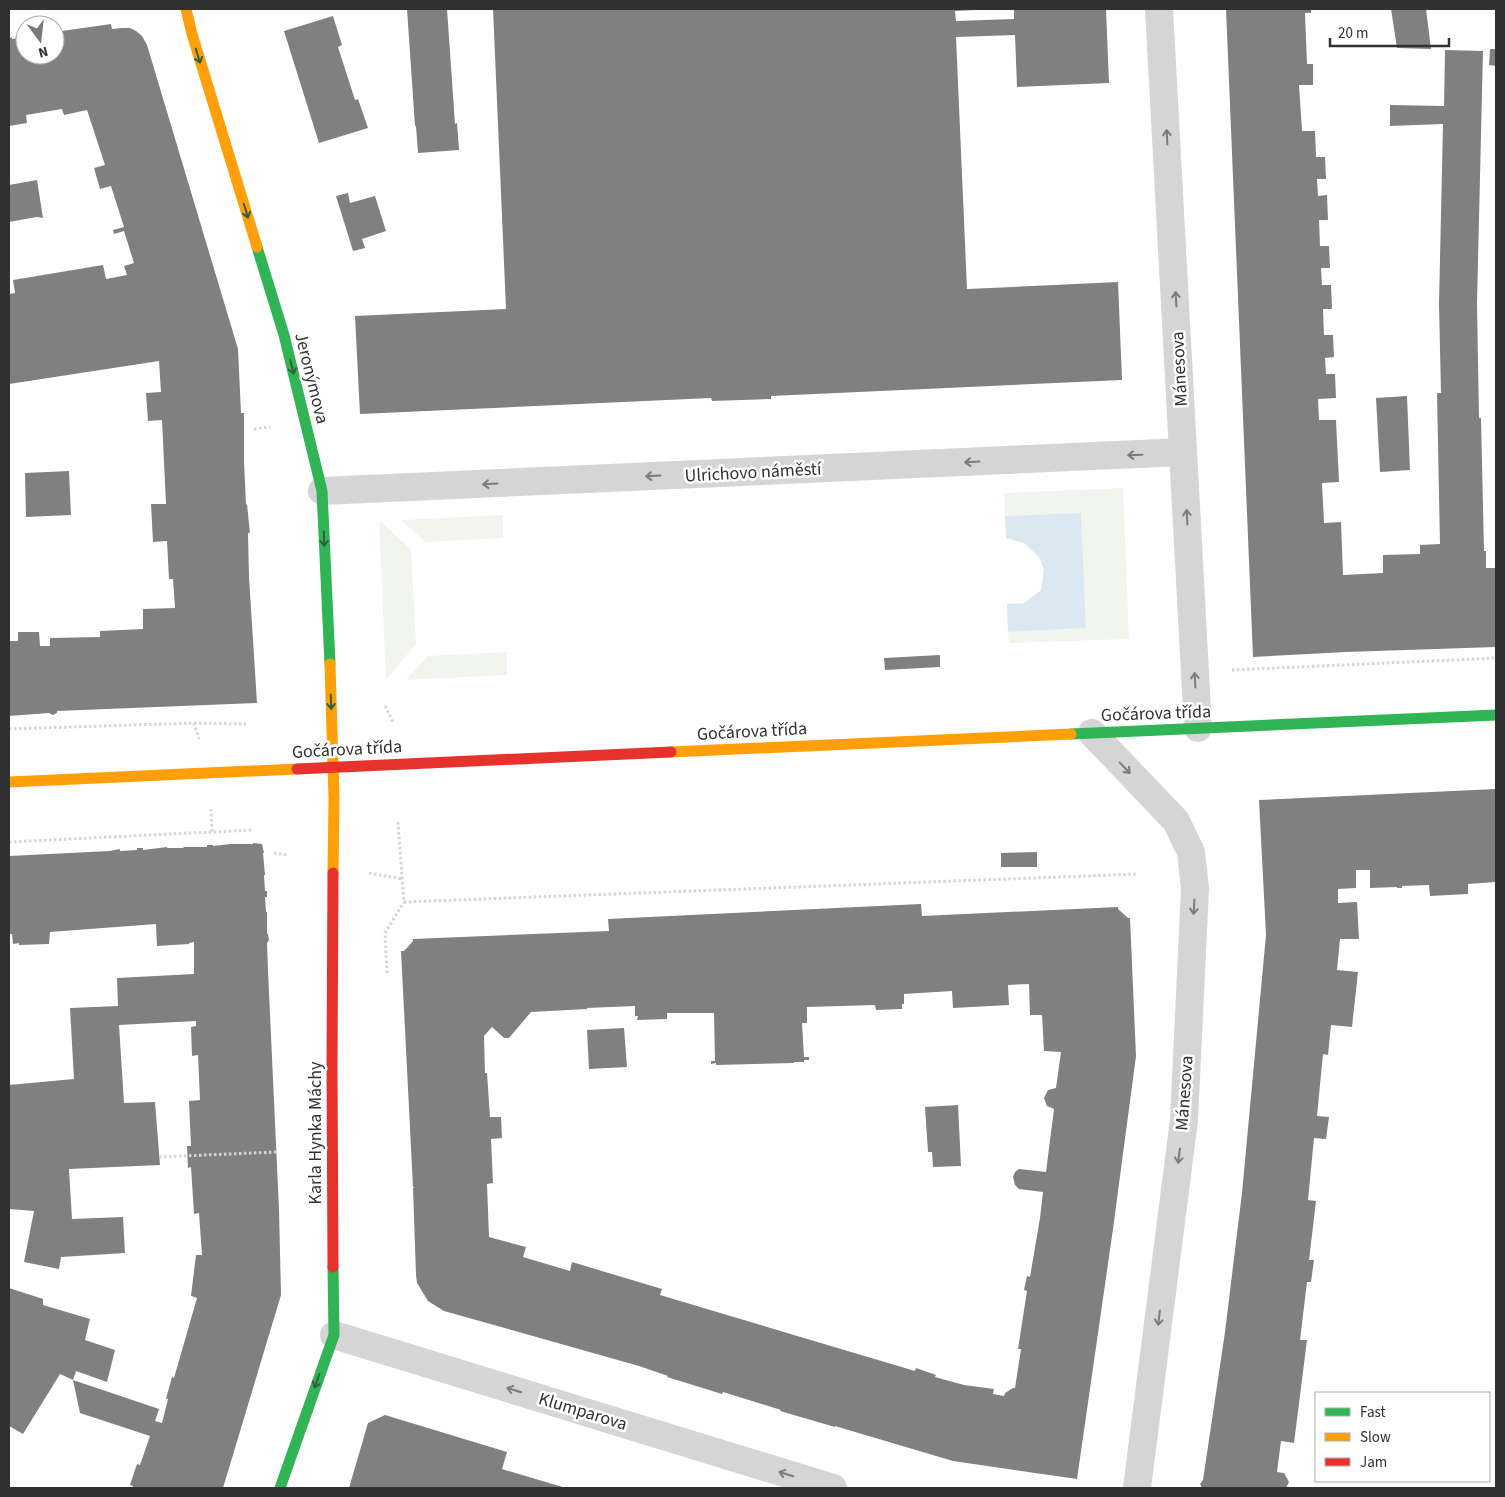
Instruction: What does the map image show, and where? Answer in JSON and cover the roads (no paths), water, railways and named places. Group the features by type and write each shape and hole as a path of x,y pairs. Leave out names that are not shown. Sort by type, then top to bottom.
{"street":[{"name":"Jeronýmova","path":"186,9 194,44 284,335 322,490 333,768"},
{"name":"Mánesova","path":"1160,9 1198,728"},
{"name":"Ulrichovo náměstí","path":"322,490 1183,452"},
{"name":"Gočárova třída","path":"9,782 1496,715"},
{"name":"Mánesova","path":"1092,733 1176,822 1191,852 1195,889 1184,1120 1137,1488"},
{"name":"Karla Hynka Máchy","path":"280,1488 334,1335 332,1067 333,768"},
{"name":"Klumparova","path":"334,1335 833,1488"}]}
